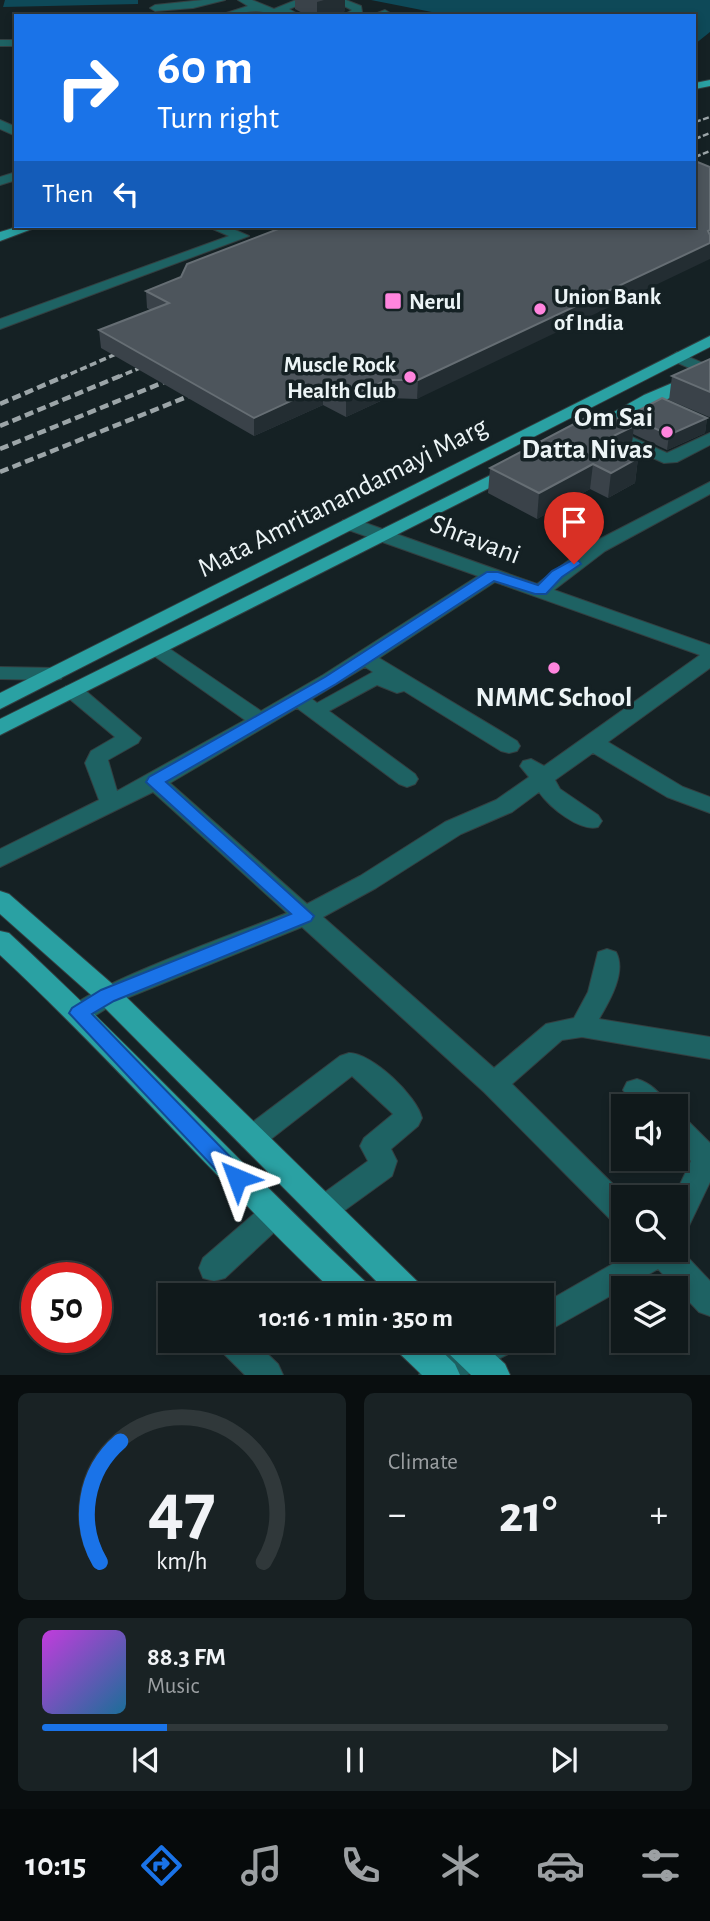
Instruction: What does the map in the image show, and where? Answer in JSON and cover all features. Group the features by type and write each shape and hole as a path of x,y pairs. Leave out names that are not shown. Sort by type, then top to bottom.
{"main road":[{"path":"0,237 27,228"},
{"name":"Mata Amritanandamayi Marg","path":"0,702 710,341"},
{"path":"574,438 710,372"},
{"name":"Mata Amritanandamayi Marg","path":"0,728 526,463"},
{"path":"0,900 107,995 398,1283"},
{"path":"0,940 79,1013 273,1215 345,1283"},
{"path":"420,1353 440,1374"}],"street":[{"path":"203,11 220,0"},
{"path":"152,12 203,11 236,0"},
{"path":"243,0 259,11"},
{"path":"291,14 279,9 306,0"},
{"path":"237,14 259,11"},
{"path":"0,324 236,231"},
{"path":"677,357 710,372"},
{"path":"650,399 668,408"},
{"path":"599,426 671,458 710,438"},
{"path":"541,591 557,574 710,486"},
{"name":"Shravani","path":"350,524 710,652"},
{"path":"0,859 256,718 298,699 492,576"},
{"path":"157,649 256,718"},
{"path":"365,658 385,675 421,692 509,746"},
{"path":"79,1013 107,995 304,916 368,882 453,828 504,806 537,772 593,743 710,658"},
{"path":"0,673 54,674"},
{"path":"326,705 374,678 385,675"},
{"path":"73,691 130,738 99,756 96,763 102,775 103,791 109,800"},
{"path":"298,699 407,779"},
{"path":"109,800 155,782 256,718"},
{"path":"593,743 674,792 710,805"},
{"path":"537,772 552,794 590,821"},
{"path":"155,782 494,1084 611,1201"},
{"path":"582,1027 601,993 607,959"},
{"path":"494,1084 555,1031 582,1027 710,1048"},
{"path":"252,1138 349,1064 357,1064 406,1109 408,1118 374,1146 383,1161 382,1167 324,1209"},
{"path":"688,1139 708,1157 688,1198"},
{"path":"214,1268 273,1215"},
{"path":"554,1313 641,1262"},
{"path":"672,1262 710,1302"},
{"path":"245,1353 267,1375"},
{"path":"440,1374 474,1358"}],"shaded area":[{"path":"5,0 138,0 138,4 3,7"},
{"path":"371,0 710,0 710,32 696,43 696,14 442,14"}],"building":[{"name":"Nerul","path":"696,161 710,167 710,243 418,380 387,380 346,398 323,386 254,418 99,330 169,303 146,291 181,277 187,264 281,228 696,228"},
{"path":"710,359 710,392 672,376"},
{"path":"662,398 707,418 669,435 628,416"},
{"path":"593,414 604,420 612,416 634,426 603,441 638,458 611,473 593,464 539,493 490,468"}],"railway":[{"path":"696,122 710,117"},
{"path":"696,139 710,133"},
{"path":"696,157 710,151"},
{"path":"61,378 132,347"},
{"path":"116,378 156,361"},
{"path":"174,378 181,375"},
{"path":"0,404 65,376"},
{"path":"0,426 120,376"},
{"path":"0,449 179,376"},
{"path":"0,472 204,390"}],"place":[{"name":"Nerul","path":"393,301"},
{"name":"Union Bank of India","path":"540,309"},
{"name":"Muscle Rock Health Club","path":"410,377"},
{"name":"Om Sai Datta Nivas","path":"667,432"},
{"name":"NMMC School","path":"554,668"}],"route":[{"path":"237,1178 79,1013 107,995 304,916 155,782 330,680 492,576 541,591 557,574 574,564"}]}
